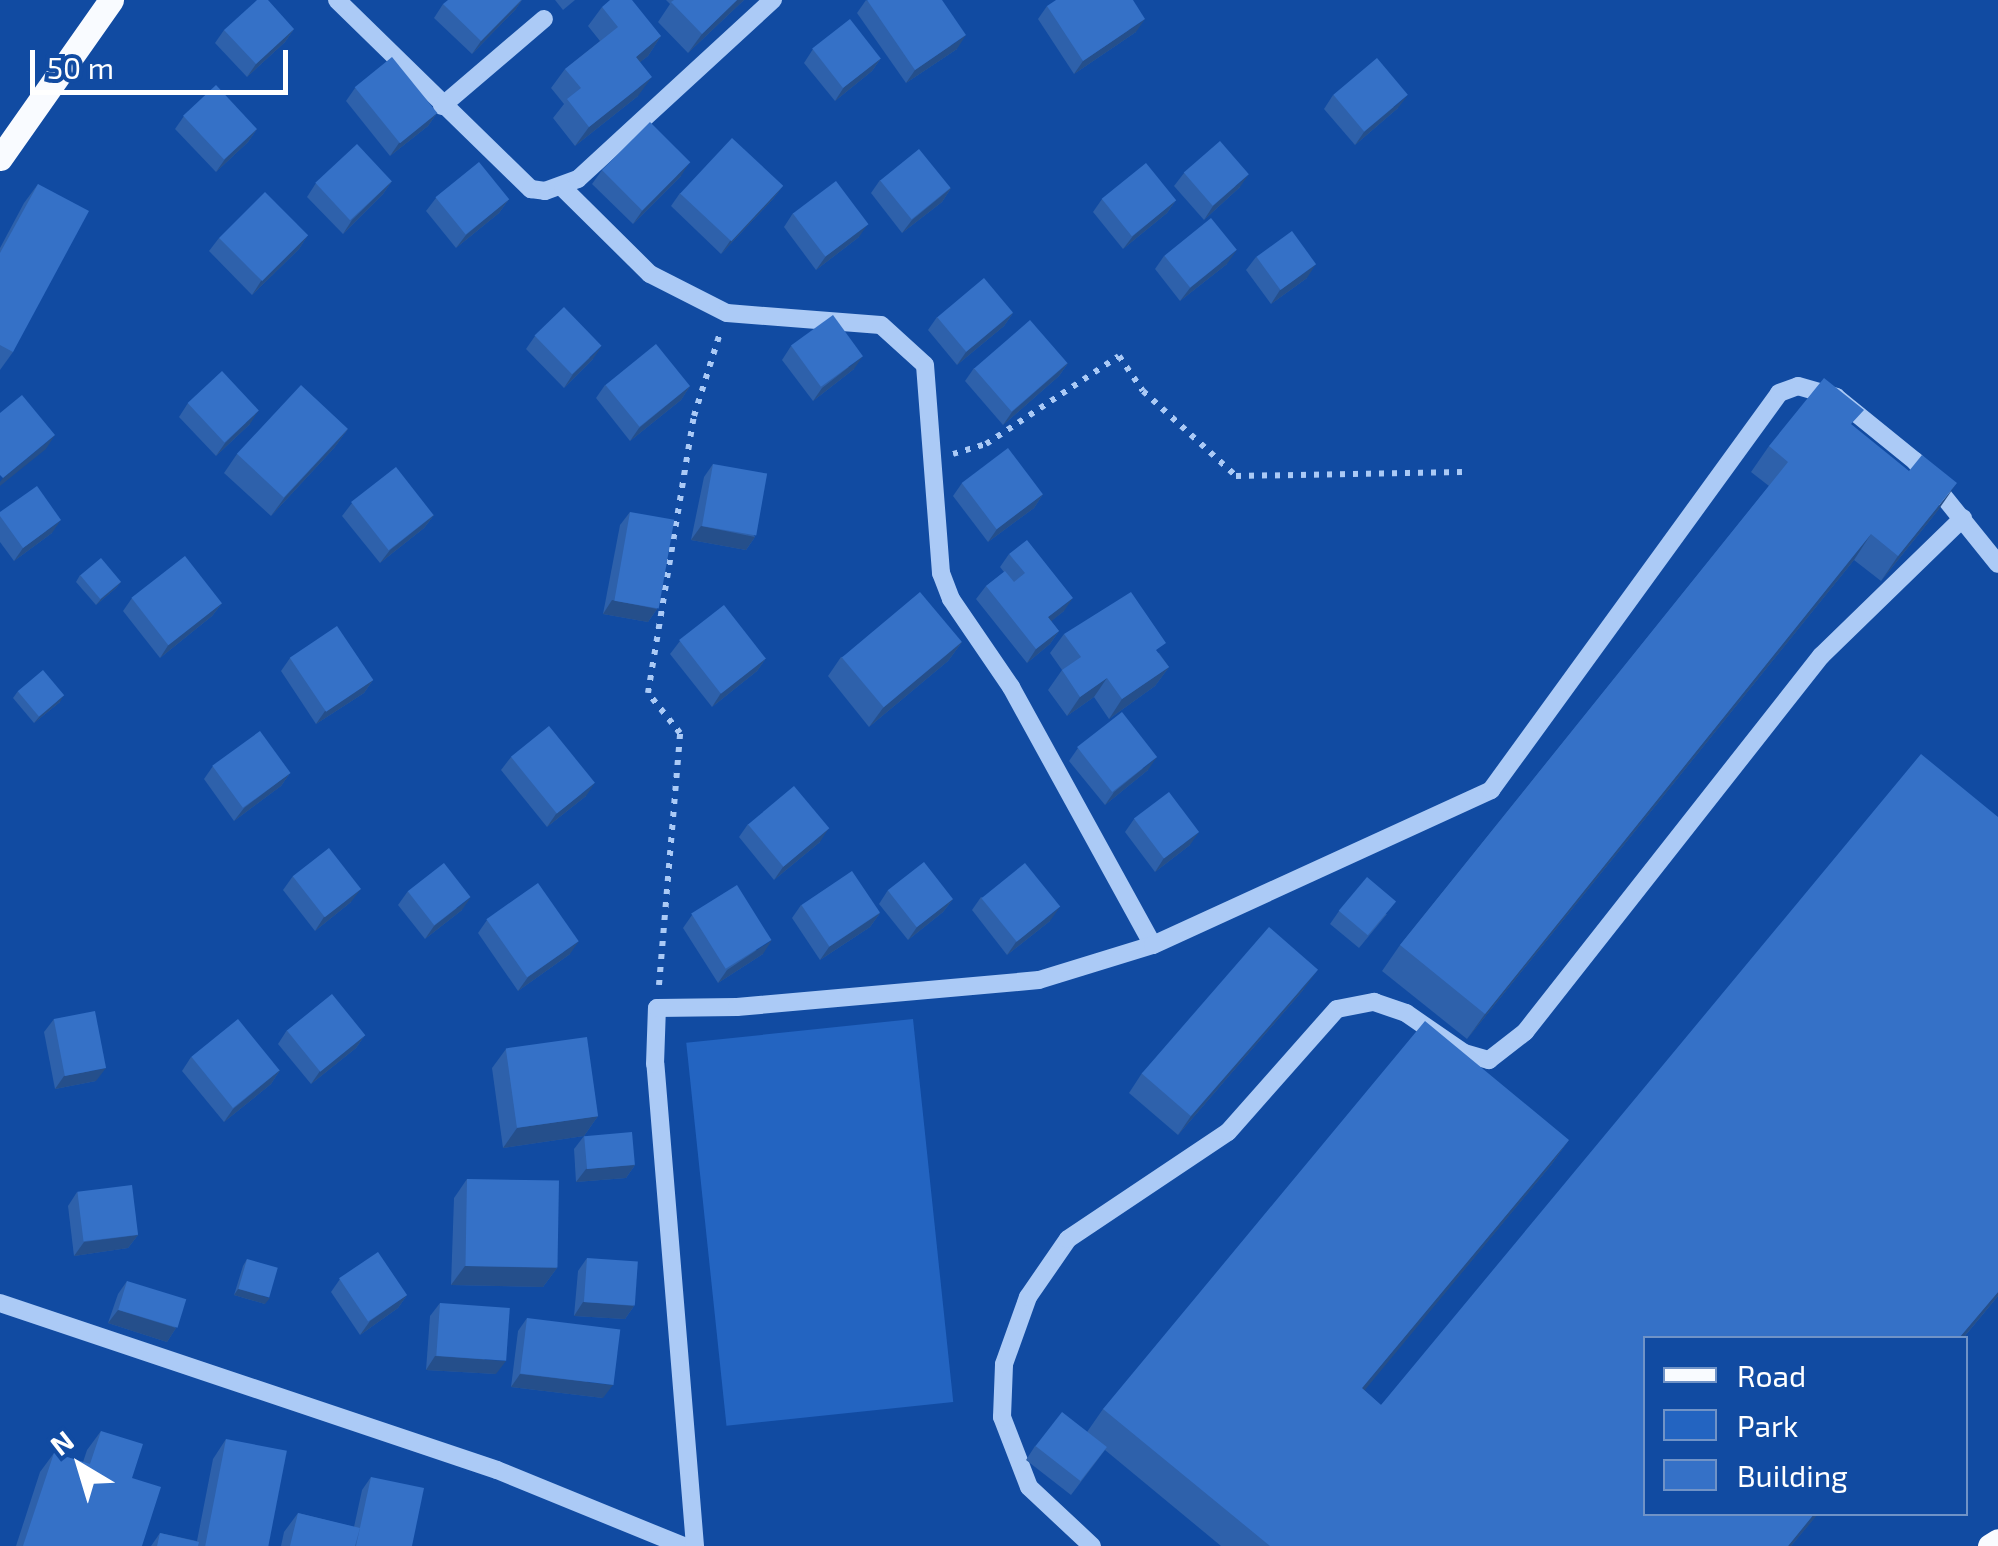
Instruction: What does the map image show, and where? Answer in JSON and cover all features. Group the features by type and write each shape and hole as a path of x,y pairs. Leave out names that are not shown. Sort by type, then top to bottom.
{"main road":[{"path":"0,158 111,0"},
{"path":"1990,1546 1998,1541"}],"street":[{"path":"337,0 356,11 442,106 531,190 563,188 773,0"},
{"path":"442,106 544,19"},
{"path":"563,188 650,274 727,313 882,325 925,365 942,573 951,599 1011,688 1153,944"},
{"path":"695,1546 655,1064 657,1008 738,1008 1039,980 1153,944 1491,790 1779,393 1798,386 1815,390 1864,416 1915,462 1998,564"},
{"path":"1092,1546 1029,1487 1002,1416 1004,1364 1028,1297 1068,1238 1228,1132 1337,1009 1374,1002 1390,1007 1489,1060 1525,1032 1821,656 1963,518"},
{"path":"0,1303 497,1470 683,1546"}],"path":[{"path":"657,1008 680,733 648,692 694,416 727,313"},
{"path":"933,460 986,444 1119,356 1143,392 1236,476 1462,472"}],"green space":[{"path":"913,1019 953,1402 726,1426 686,1043"}],"building":[{"path":"257,0 268,0 294,29 256,64 224,30"},
{"path":"448,0 521,0 481,41 443,4"},
{"path":"610,0 632,0 661,36 636,57 652,77 589,127 567,99 581,88 565,69 618,27 602,7"},
{"path":"737,0 702,34 671,2"},
{"path":"867,0 942,0 966,35 915,70"},
{"path":"1056,0 1133,0 1145,19 1083,61 1047,6"},
{"path":"850,19 881,58 843,88 812,49"},
{"path":"392,57 437,113 400,143 355,87"},
{"path":"1377,58 1408,95 1364,131 1333,95"},
{"path":"216,85 257,129 224,160 183,116"},
{"path":"650,122 690,162 642,210 602,170"},
{"path":"732,138 783,186 731,241 680,194"},
{"path":"1220,141 1249,174 1213,206 1184,172"},
{"path":"357,144 392,181 350,220 315,183"},
{"path":"919,149 950,188 912,219 880,180"},
{"path":"479,162 509,199 466,235 435,197"},
{"path":"1146,163 1176,200 1132,236 1102,199"},
{"path":"836,181 868,224 825,257 793,213"},
{"path":"38,184 89,211 13,352 0,345 0,253"},
{"path":"265,192 308,235 262,281 219,238"},
{"path":"1211,218 1237,250 1190,288 1164,256"},
{"path":"1292,231 1316,264 1281,290 1256,257"},
{"path":"984,278 1013,312 966,352 937,317"},
{"path":"564,307 602,346 572,374 535,335"},
{"path":"833,315 863,356 821,387 791,346"},
{"path":"1030,320 1067,363 1012,412 974,369"},
{"path":"656,344 690,386 639,427 605,385"},
{"path":"222,371 259,410 224,443 188,403"},
{"path":"1824,378 1864,410 1851,424 1909,471 1922,455 1957,483 1898,556 1871,534 1485,1014 1400,945 1788,462 1769,446"},
{"path":"301,385 348,429 284,497 237,454"},
{"path":"22,395 55,435 3,478 0,413"},
{"path":"1008,448 1043,494 997,529 962,483"},
{"path":"713,464 767,474 756,536 702,526"},
{"path":"396,467 434,515 389,550 351,502"},
{"path":"37,486 61,520 23,548 0,512"},
{"path":"630,512 674,520 659,608 614,601"},
{"path":"1027,540 1073,598 1048,617 1059,631 1036,649 986,586 1005,571 1014,582 1025,573 1009,554"},
{"path":"185,556 222,603 168,645 131,598"},
{"path":"101,558 121,582 100,599 80,575"},
{"path":"920,592 962,642 884,707 842,658"},
{"path":"1131,592 1166,643 1156,650 1169,667 1122,699 1107,678 1080,697 1062,670 1081,657 1064,634"},
{"path":"724,605 766,659 721,694 679,640"},
{"path":"337,626 373,680 326,712 290,658"},
{"path":"43,670 64,695 39,716 18,691"},
{"path":"1122,712 1157,757 1112,792 1077,747"},
{"path":"549,726 595,783 557,814 511,757"},
{"path":"260,731 291,773 243,808 212,766"},
{"path":"1921,754 1998,817 1998,1292 1961,1336 1643,1336 1643,1516 1812,1516 1788,1546 1270,1546 1103,1409 1425,1021 1569,1140 1362,1388 1381,1405"},
{"path":"794,786 829,828 783,867 748,825"},
{"path":"1169,792 1199,832 1164,858 1134,818"},
{"path":"329,848 361,889 325,917 293,876"},
{"path":"924,862 953,899 917,927 888,890"},
{"path":"444,863 470,897 434,925 408,891"},
{"path":"1025,863 1060,907 1017,942 981,898"},
{"path":"852,871 880,912 829,947 801,905"},
{"path":"1367,877 1396,901 1368,935 1339,911"},
{"path":"538,883 579,941 527,977 486,919"},
{"path":"737,885 771,940 726,969 691,914"},
{"path":"1269,927 1318,970 1191,1116 1142,1073"},
{"path":"332,994 365,1035 320,1072 287,1031"},
{"path":"95,1011 106,1068 65,1076 54,1019"},
{"path":"238,1019 280,1070 233,1108 191,1057"},
{"path":"587,1037 598,1116 517,1128 506,1048"},
{"path":"632,1132 635,1165 587,1169 584,1136"},
{"path":"467,1179 559,1181 557,1268 465,1266"},
{"path":"132,1185 138,1235 84,1241 77,1192"},
{"path":"378,1252 407,1295 368,1321 339,1278"},
{"path":"587,1258 638,1262 635,1305 584,1302"},
{"path":"247,1259 278,1268 269,1298 238,1289"},
{"path":"127,1281 186,1299 178,1328 118,1310"},
{"path":"440,1303 510,1308 506,1361 436,1356"},
{"path":"527,1318 620,1329 613,1385 520,1374"},
{"path":"1062,1412 1107,1447 1080,1481 1036,1446"},
{"path":"101,1431 143,1444 132,1478 161,1487 142,1546 23,1546 54,1453 90,1464"},
{"path":"226,1439 287,1451 268,1546 205,1546"},
{"path":"371,1477 424,1488 412,1546 356,1546"},
{"path":"298,1513 360,1528 355,1546 290,1546"},
{"path":"160,1533 199,1542 198,1546 157,1546"}]}
